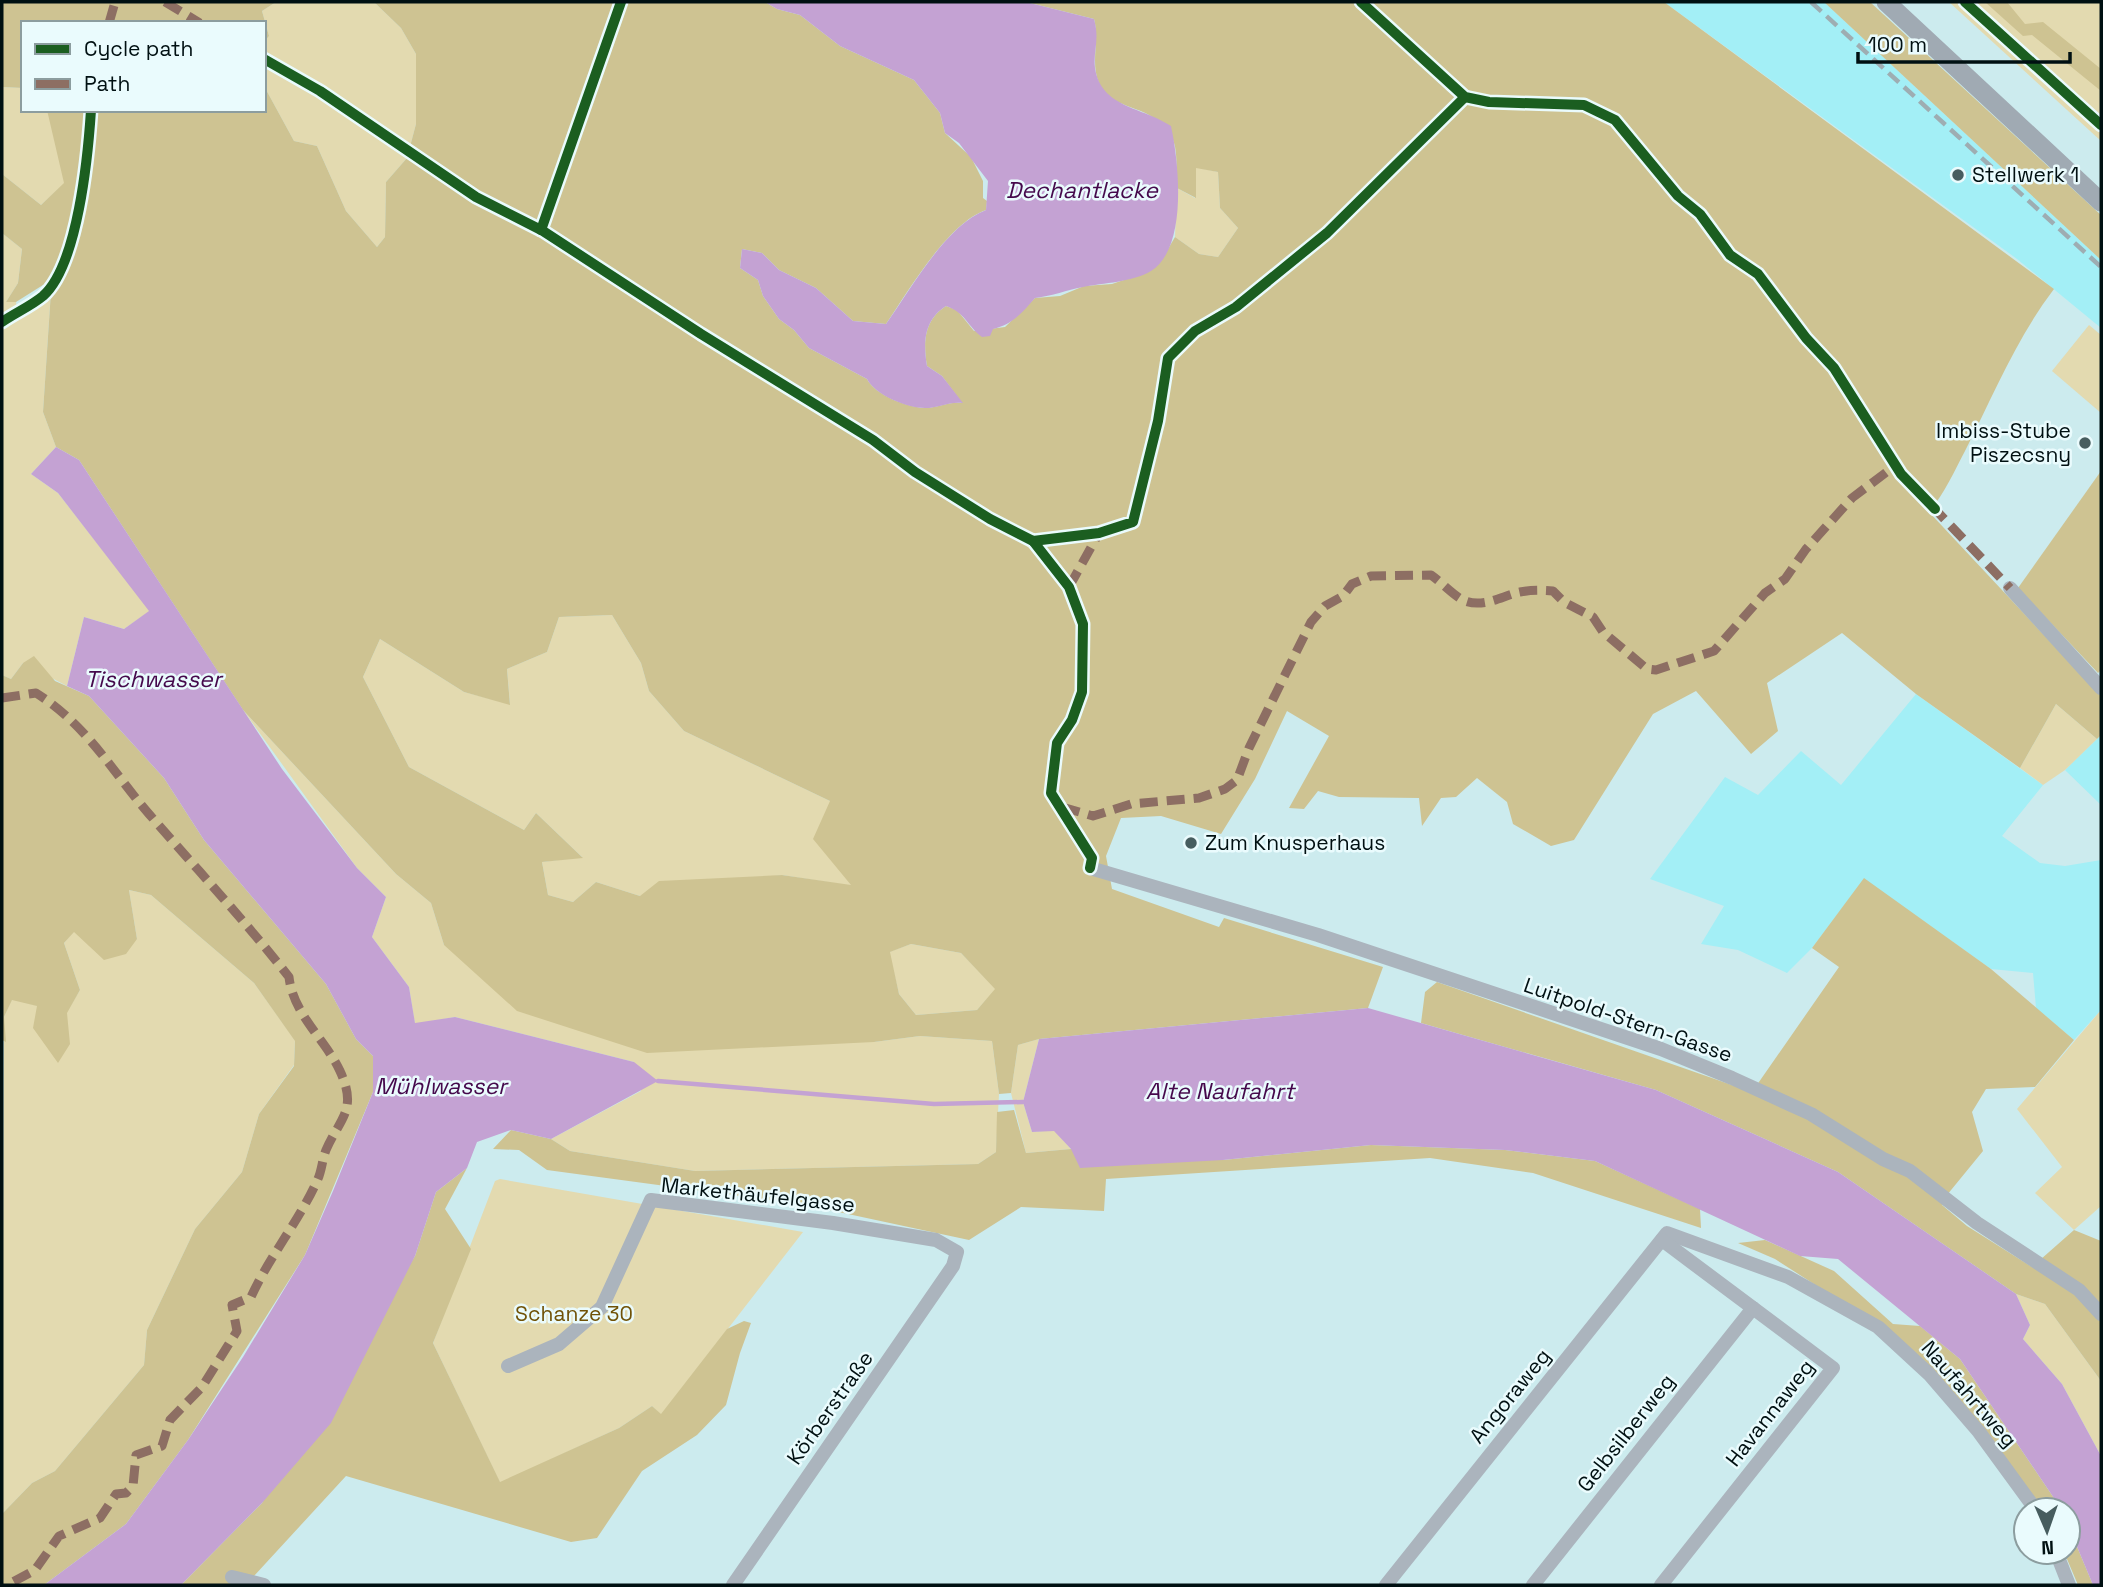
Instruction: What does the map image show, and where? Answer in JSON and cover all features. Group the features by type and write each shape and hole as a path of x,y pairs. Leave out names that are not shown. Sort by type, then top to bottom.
{"street":[{"path":"1886,2 2101,202"},
{"path":"2010,588 2101,688"},
{"name":"Luitpold-Stern-Gasse","path":"1090,868 1318,935 1661,1049 1732,1078 1811,1114 1883,1159 1910,1171 1977,1223 2079,1290 2101,1314"},
{"name":"Markethäufelgasse","path":"508,1366 559,1344 584,1326 602,1307 651,1200 832,1223 936,1240 957,1252"},
{"name":"Havannaweg","path":"1661,1585 1833,1368 1753,1308 1665,1236"},
{"name":"Naufahrtweg","path":"1665,1236 1788,1277 1878,1327 1929,1374 1971,1422 2026,1496"},
{"name":"Angoraweg","path":"1386,1585 1665,1236"},
{"name":"Körberstraße","path":"733,1585 953,1266 957,1252"},
{"name":"Gelbsilberweg","path":"1533,1585 1753,1308"},
{"path":"2062,1566 2069,1585"},
{"path":"232,1577 264,1585"}],"shaded area":[{"path":"2,2 276,2 262,11 265,21 21,21 21,88 2,87"},
{"path":"374,2 765,2 777,9 800,15 840,46 914,80 940,113 945,133 971,157 983,181 986,210 972,217 944,243 886,324 853,321 816,288 779,270 762,253 742,249 740,268 758,280 763,296 779,319 794,330 809,348 867,379 884,395 901,403 924,408 962,403 942,376 927,366 925,340 929,325 946,306 957,310 974,331 1005,327 1035,298 1060,296 1084,286 1112,284 1150,271 1161,261 1175,237 1199,254 1218,257 1238,228 1220,208 1218,172 1196,168 1196,198 1177,188 1175,145 1165,127 1105,93 1096,75 1094,19 1026,2 1664,2 2054,289 2017,348 1953,475 1929,512 2101,696 2101,735 2097,739 2056,704 2020,768 1916,694 1842,633 1767,683 1778,731 1751,754 1696,691 1653,714 1574,840 1551,846 1513,824 1507,802 1477,778 1456,797 1441,798 1422,826 1419,798 1339,797 1318,791 1304,809 1289,808 1329,736 1287,711 1255,779 1221,834 1161,816 1121,818 1106,856 1112,889 1219,927 1224,918 1383,967 1368,1008 1039,1039 1018,1045 1011,1093 999,1094 992,1041 920,1036 874,1042 647,1053 517,1011 444,945 431,903 396,874 243,710 79,460 56,447 43,412 51,291 43,285 16,302 6,302 18,283 22,249 2,233 2,174 41,205 64,183 47,112 266,112 266,90 294,141 317,146 346,211 377,247 385,237 386,182 407,158 416,124 416,54 401,28","holes":["612,615 641,663 649,691 684,731 830,801 813,839 851,885 782,875 659,881 640,896 596,882 573,902 548,895 542,862 583,858 536,813 524,830 409,767 363,677 380,639 464,692 510,705 507,669 547,652 559,617","911,944 961,953 995,989 977,1010 916,1015 899,994 890,952"]},
{"path":"1664,2 1824,2 2101,260 2101,328 2017,259"},
{"path":"1824,2 1870,2 2101,215 2101,260"},
{"path":"1985,2 2007,2 2025,24 2043,22 2101,69 2101,91 2032,35 2023,36"},
{"path":"2101,471 2101,670 2098,673 2018,588"},
{"path":"34,656 55,681 89,696 164,778 204,840 326,984 356,1039 373,1056 373,1092 305,1255 188,1440 126,1524 44,1585 2,1585 2,1514 32,1483 55,1471 144,1365 147,1330 195,1229 242,1172 259,1114 294,1066 295,1041 254,983 151,895 129,890 137,939 126,954 104,960 74,932 64,943 80,990 67,1013 70,1044 58,1063 33,1028 37,1006 12,1000 4,1017 6,1042 2,1040 2,675 11,679 23,663"},
{"path":"1916,694 2043,785 2002,836 2040,863 2065,866 2101,860 2101,1010 2074,1040 2036,1008 2033,973 1991,969 1864,879 1812,948 1787,973 1738,950 1701,944 1724,906 1650,879 1725,777 1758,795 1801,751 1841,785"},
{"path":"2101,735 2101,805 2065,770"},
{"path":"1864,878 1991,969 2074,1040 2035,1087 1986,1089 1972,1112 1983,1151 1942,1205 1967,1226 2032,1267 2074,1230 2101,1241 2101,1381 2045,1304 2016,1294 1838,1172 1656,1090 1421,1023 1425,992 1437,982 1752,1092 1839,967 1812,948"},
{"path":"1014,1110 1026,1153 1071,1149 1223,1160 1371,1145 1505,1150 1595,1161 1700,1209 1701,1228 1533,1173 1430,1158 1106,1179 1104,1211 1021,1207 969,1240 806,1205 547,1170 519,1150 493,1149 511,1130 551,1139 570,1151 695,1171 978,1164 996,1152 997,1112"},
{"path":"467,1168 445,1209 471,1249 433,1343 500,1482 619,1428 652,1406 661,1414 727,1329 744,1321 751,1323 726,1405 697,1435 642,1471 597,1538 571,1542 346,1476 254,1576 236,1585 181,1585 262,1503 415,1256 436,1192"},
{"path":"1765,1240 1834,1271 1893,1324 1920,1326 1960,1359 2053,1496 2029,1496 1934,1373 1831,1295 1775,1259 1738,1243"},
{"path":"2082,1559 2093,1585 2078,1585 2070,1566 2082,1566"}],"green space":[{"path":"276,2 374,2 401,28 416,54 416,124 407,158 386,182 385,237 377,247 346,211 317,146 294,141 266,90 266,40 269,36 262,11"},
{"path":"1949,2 2101,2 2101,141"},
{"path":"2,87 21,88 21,112 49,112 65,183 41,205 2,174"},
{"path":"1196,167 1218,172 1220,208 1238,228 1218,257 1199,254 1175,237 1177,188 1195,198"},
{"path":"2,233 22,249 18,283 6,302 16,302 18,315 51,290 43,412 56,447 31,474 58,493 150,611 124,629 84,617 67,686 23,663 11,679 2,675"},
{"path":"2089,325 2101,335 2101,413 2052,371"},
{"path":"612,615 641,663 649,691 684,731 830,801 852,886 782,875 640,896 596,882 573,902 548,895 542,862 582,857 536,813 524,830 409,767 363,677 380,639 464,692 510,704 507,669 547,652 559,617"},
{"path":"2056,704 2097,739 2065,770 2043,785 2020,768"},
{"path":"243,710 396,874 431,903 444,945 874,1042 920,1036 992,1041 999,1094 996,1152 978,1164 695,1171 570,1151 551,1139 641,1091 634,1062 455,1017 415,1024 409,987 372,937 386,897 357,868"},
{"path":"129,890 151,895 254,983 295,1040 294,1065 259,1114 242,1172 195,1229 147,1330 144,1365 55,1471 32,1483 2,1514 4,1017 12,999 66,1013 80,990 64,943 74,931 104,959 137,939"},
{"path":"911,944 961,953 996,989 977,1010 916,1015 899,994 889,952"},
{"path":"2101,1010 2101,1206 2074,1230 2035,1193 2062,1167 2017,1109"},
{"path":"1039,1039 1023,1102 1032,1132 1054,1130 1071,1149 1026,1153 1011,1093 1018,1045"},
{"name":"Schanze 30","path":"500,1179 803,1232 661,1415 652,1406 619,1428 500,1483 433,1343 495,1181"},
{"path":"2016,1294 2045,1304 2101,1381 2101,1456 2062,1384 2023,1339 2030,1325"}],"water":[{"name":"Dechantlacke","path":"765,2 1026,2 1094,19 1095,68 1105,91 1125,105 1171,126 1178,204 1171,244 1163,260 1151,271 1136,278 1035,298 1011,321 993,329 990,336 982,337 958,312 946,306 929,325 925,340 927,366 942,376 963,403 925,408 901,403 884,395 867,379 809,348 794,330 779,319 763,296 758,280 740,268 742,249 762,253 779,270 816,288 853,321 886,324 943,243 971,218 986,210 988,181 959,143 945,133 940,113 914,80 840,46 800,15 777,9"},
{"name":"Tischwasser","path":"56,447 79,460 282,769 357,868 386,897 372,937 409,987 415,1023 455,1017 634,1062 658,1081 551,1139 511,1130 477,1142 467,1168 436,1192 415,1256 331,1423 262,1503 181,1585 44,1585 126,1524 188,1440 243,1357 305,1255 333,1191 373,1092 373,1056 356,1039 326,984 204,840 164,778 89,696 67,686 84,617 124,629 149,611 58,493 31,474"},
{"name":"Alte Naufahrt","path":"1368,1008 1656,1090 1838,1172 2016,1294 2030,1325 2023,1339 2062,1384 2101,1456 2101,1585 2093,1585 2082,1559 2082,1496 2053,1496 1960,1359 1838,1259 1800,1256 1595,1161 1505,1150 1371,1145 1223,1160 1080,1168 1071,1149 1054,1131 1032,1132 1023,1102 1039,1039"}],"waterway":[{"name":"Mühlwasser","path":"658,1081 934,1104 1023,1102"}],"railway":[{"path":"1811,2 2101,267"}],"marked path":[{"path":"110,21 115,2"},
{"path":"165,2 197,21"},
{"path":"1062,807 1093,816 1131,804 1199,798 1225,789 1237,780 1249,748 1311,622 1325,606 1343,596 1352,584 1371,576 1431,575 1461,599 1476,603 1524,591 1553,591 1564,602 1593,617 1603,632 1647,669 1656,670 1714,651 1765,593 1785,579 1806,549 1852,498 1896,465"},
{"path":"1932,506 2010,588"},
{"path":"1069,587 1099,533"},
{"path":"2,698 36,693 85,734 149,814 289,977 303,1015 340,1071 347,1095 345,1113 326,1150 319,1177 310,1196 251,1297 232,1305 237,1331 202,1387 170,1420 162,1446 136,1455 133,1486 126,1493 116,1494 100,1518 59,1536 35,1570 7,1585"}],"cycle path":[{"path":"541,230 621,2"},
{"path":"1361,2 1465,97 1489,102 1584,105 1615,120 1678,196 1700,214 1730,255 1758,274 1806,338 1834,368 1901,474 1935,509"},
{"path":"1965,2 2101,125"},
{"path":"266,60 320,91 476,197 543,231 701,334 873,440 915,472 990,519 1033,541 1099,533 1133,522 1158,421 1168,358 1195,331 1236,307 1327,233 1465,97"},
{"path":"2,322 43,296 55,281 65,260 73,236 84,181 91,112"},
{"path":"1033,541 1069,587 1083,624 1082,692 1072,720 1057,743 1051,793 1092,858 1090,868"}],"place":[{"name":"Stellwerk 1","path":"1958,175"},
{"name":"Imbiss-Stube Piszecsny","path":"2085,443"},
{"name":"Zum Knusperhaus","path":"1191,843"}]}
